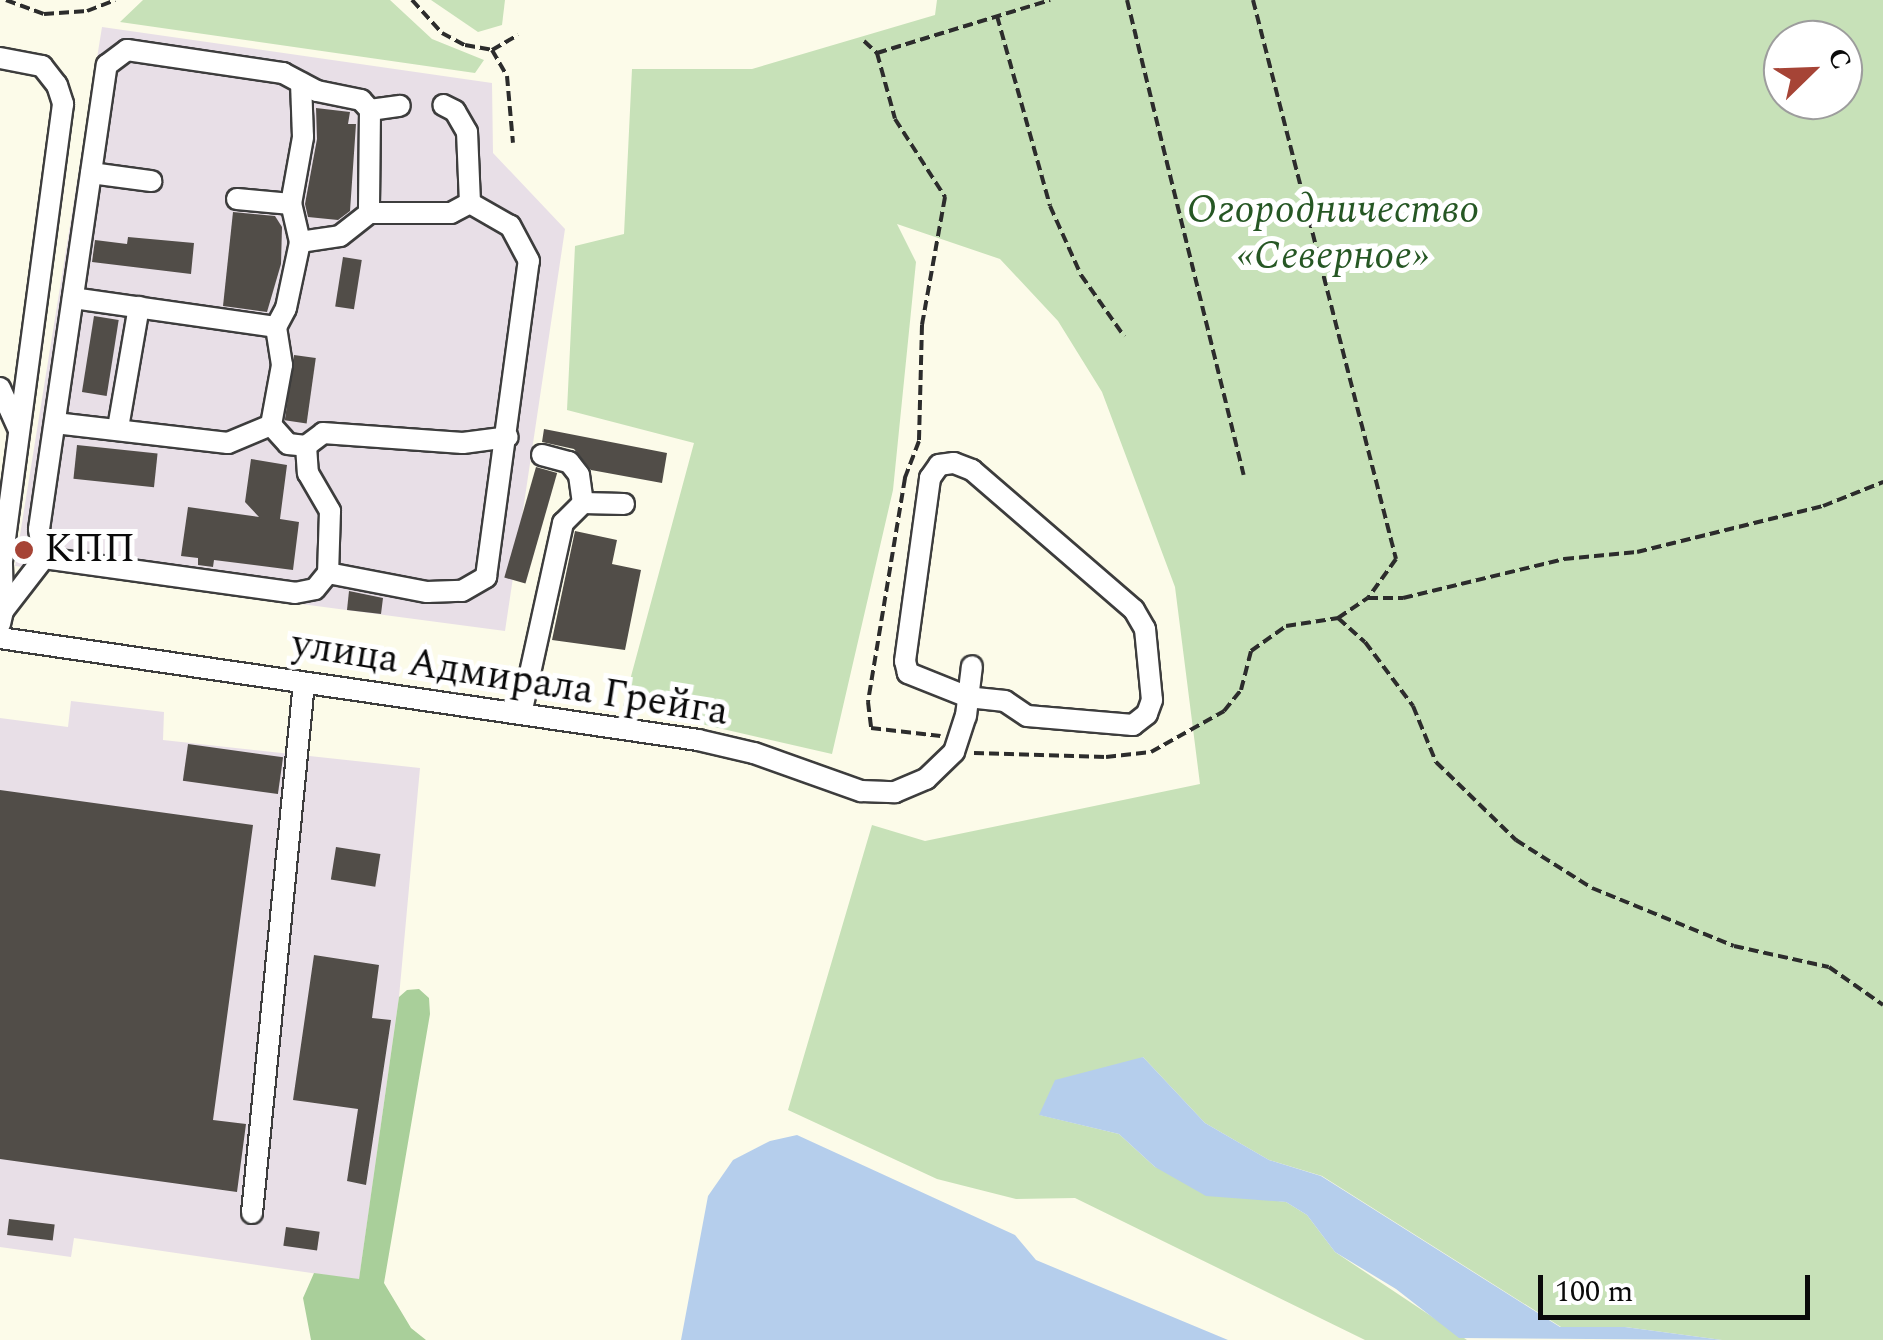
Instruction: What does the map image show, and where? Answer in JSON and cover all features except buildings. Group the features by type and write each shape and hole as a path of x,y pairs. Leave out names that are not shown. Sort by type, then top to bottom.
{"street":[{"path":"2,618 44,558 39,529 107,65 127,50 282,73 301,83 362,100 370,110 369,213"},
{"path":"0,58 42,66 57,85 63,104 2,564 2,618"},
{"path":"271,425 282,364 276,327 286,308 300,242 292,204 303,137 301,83"},
{"path":"443,105 455,111 467,132 470,203"},
{"path":"370,110 400,106"},
{"path":"91,173 151,181"},
{"path":"237,199 292,204"},
{"path":"300,242 340,236 369,213 451,213 470,203"},
{"path":"328,573 426,592 462,590 486,577 529,261 510,226 470,203"},
{"path":"73,298 276,327"},
{"path":"118,428 139,307"},
{"path":"0,388 20,432"},
{"path":"54,424 228,443 271,425"},
{"path":"271,425 288,444 306,446 324,433 463,443 508,437"},
{"path":"44,558 295,593 315,589 328,573 330,511 308,472 306,446"},
{"path":"542,455 569,462 579,476 583,503"},
{"path":"954,463 972,470 1134,610 1145,628 1152,700 1147,714 1133,725 1120,726 1027,716 1005,701 967,707 951,687 918,681 908,673 905,661 930,478 939,465 954,463"},
{"path":"522,714 563,523 583,503 624,504"},
{"name":"улица Адмирала Грейга","path":"0,638 717,744 754,753 862,792 896,792 926,779 956,745"},
{"path":"956,745 967,707 972,666"},
{"path":"252,1213 304,684"}],"path":[{"path":"6,0 44,14 87,11 115,0"},
{"path":"412,0 442,33 465,45 492,50 518,35"},
{"path":"877,52 1050,0"},
{"path":"1127,0 1244,474"},
{"path":"864,41 877,52 895,119 945,197 922,325 919,441 902,496 868,702 871,728 956,745 1106,757 1151,752 1224,711 1241,690 1251,652 1286,626 1338,618 1368,598 1396,559 1254,0"},
{"path":"997,16 1050,206 1080,275 1124,336"},
{"path":"492,50 507,76 513,143"},
{"path":"1368,598 1403,598 1564,560 1637,552 1823,506 1883,482"},
{"path":"1338,618 1365,642 1413,706 1436,762 1516,840 1592,888 1734,946 1829,967 1883,1005"}],"shaded area":[{"path":"102,27 492,83 493,153 565,229 505,631 15,566"},
{"path":"71,701 164,712 163,740 420,768 399,997 359,1280 74,1238 71,1257 0,1247 0,718 68,727"}],"green space":[{"path":"143,0 390,0 432,39 484,60 475,73 120,22"},
{"path":"431,0 505,0 502,25 478,32"},
{"name":"Огородничество «Северное»","path":"937,0 1883,0 1883,1340 1722,1340 1625,1327 1561,1327 1322,1176 1269,1160 1205,1123 1143,1057 1040,1115 1119,1134 1155,1167 1261,1199 1286,1202 1307,1215 1335,1252 1467,1340 1365,1340 1075,1198 1016,1199 937,1179 788,1110 872,825 925,841 1200,784 1175,587 1102,392 1058,321 1000,259 897,224 916,262 893,490 832,754 623,706 694,443 567,410 575,246 624,234 632,69 752,69 935,15"},
{"path":"419,989 429,998 430,1014 384,1283 411,1328 426,1340 311,1340 303,1298 314,1273 359,1279 399,997 407,990"}],"water":[{"path":"1143,1057 1205,1123 1269,1160 1321,1176 1560,1327 1625,1327 1722,1340 1459,1338 1396,1289 1335,1252 1307,1215 1286,1202 1206,1196 1155,1167 1119,1134 1039,1115 1055,1080"},
{"path":"797,1135 1015,1235 1036,1260 1228,1340 681,1340 708,1196 733,1160 770,1141"}],"place":[{"name":"КПП","path":"24,550"}]}
